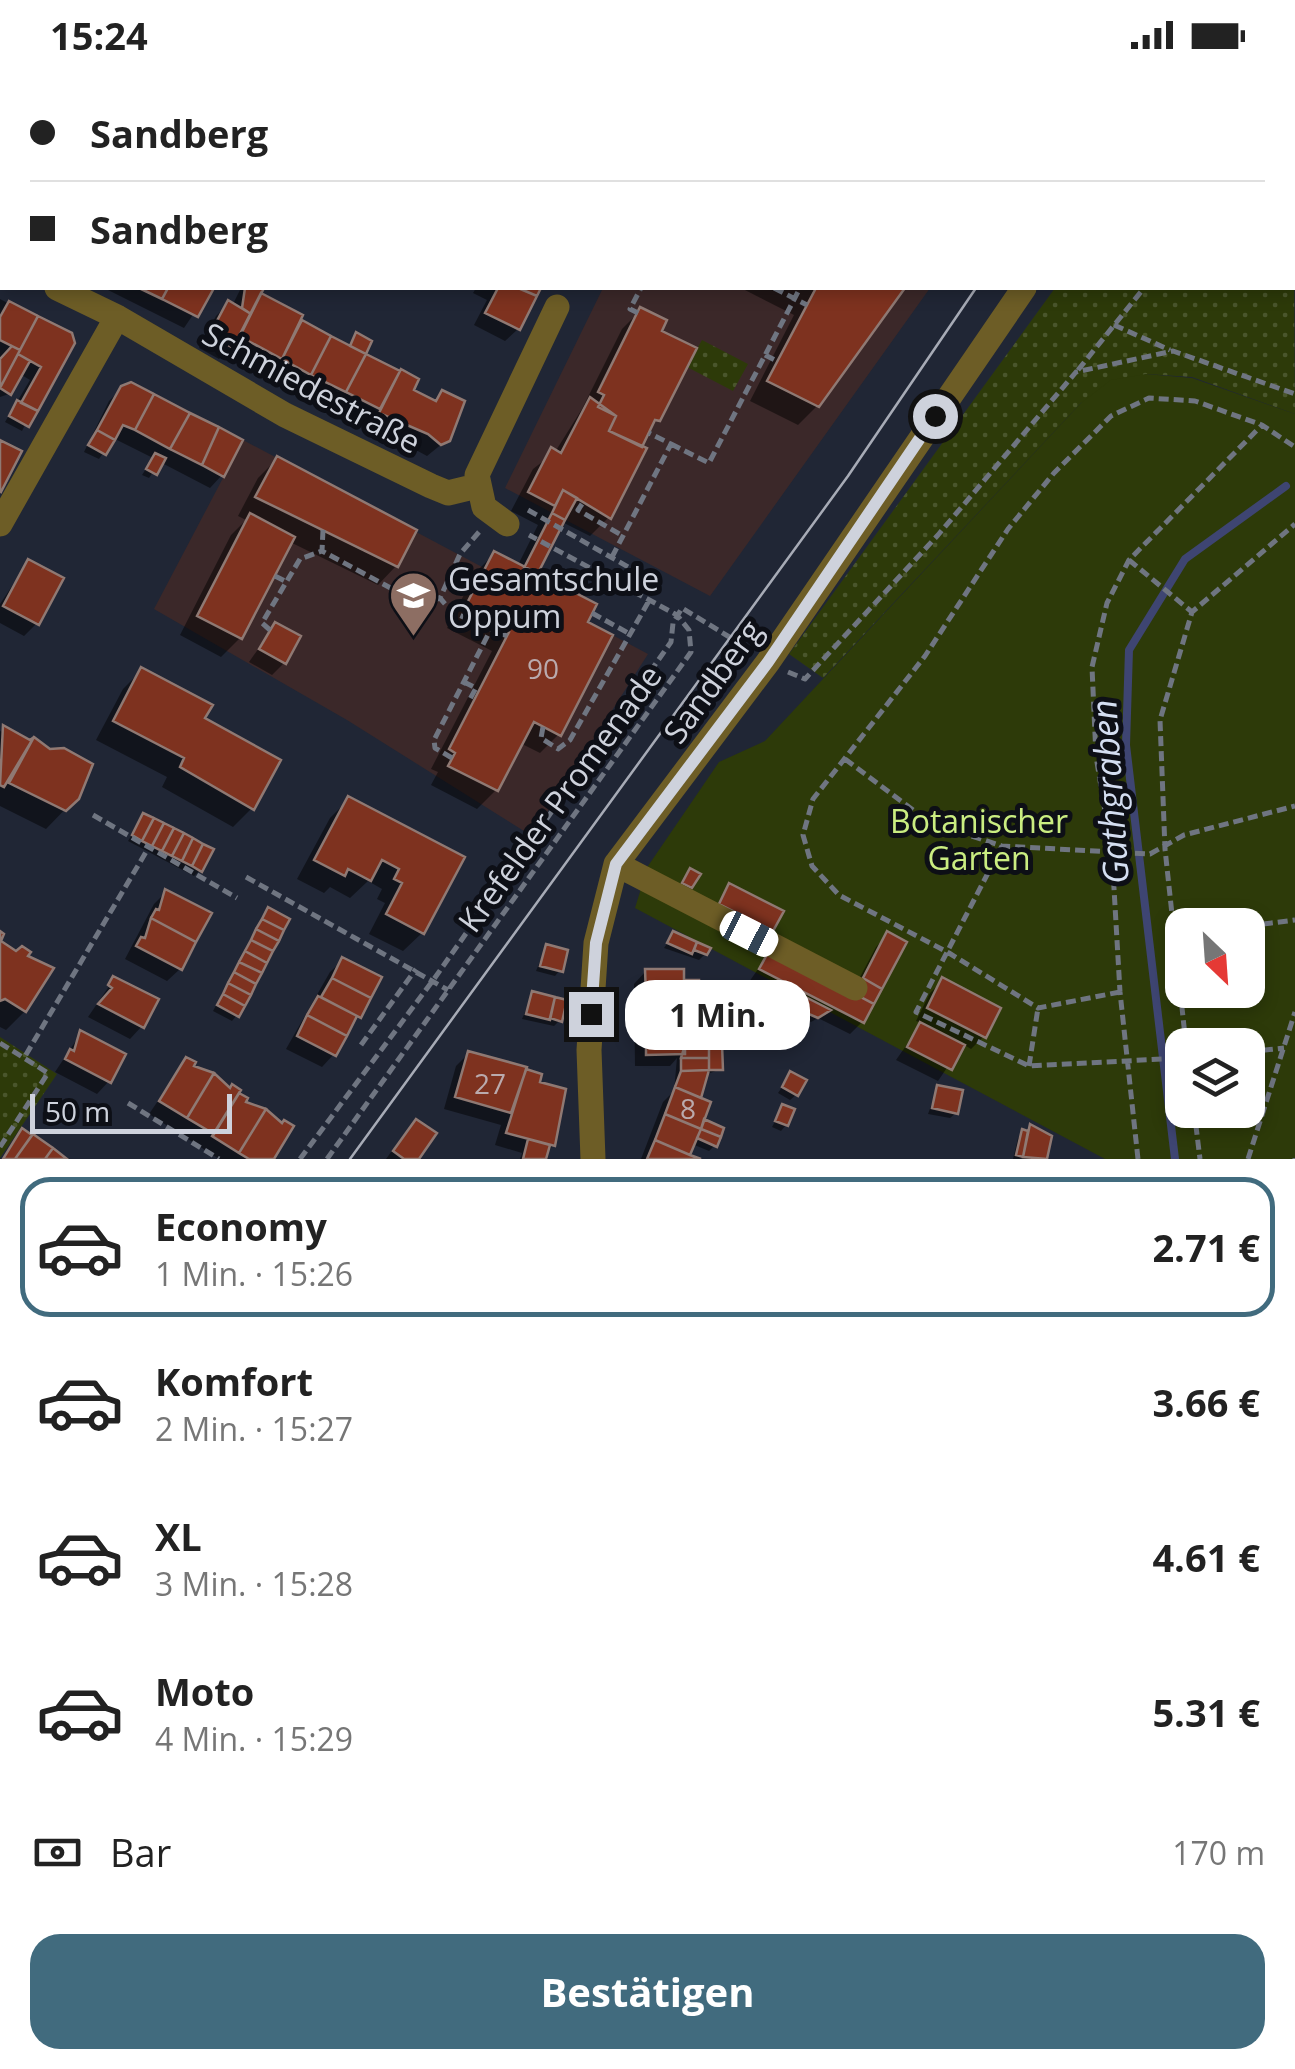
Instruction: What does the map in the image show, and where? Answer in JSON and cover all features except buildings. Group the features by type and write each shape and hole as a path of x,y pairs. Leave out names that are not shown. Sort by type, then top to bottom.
{"street":[{"name":"Schmiedestraße","path":"61,290 117,317 286,416 431,486 448,493 477,486"},
{"name":"Sandberg","path":"593,1159 589,1050 596,943 616,864 768,662 1023,290"},
{"path":"516,516 484,508 477,475 557,307"},
{"path":"0,524 117,317"},
{"path":"616,864 855,988"}],"path":[{"path":"638,313 630,309 640,290"},
{"path":"778,290 807,305"},
{"path":"649,433 709,464 799,290"},
{"path":"300,1159 434,979 671,642 682,608 768,662 805,679 938,535 1142,290"},
{"path":"1114,326 1295,394"},
{"path":"1076,372 1173,351"},
{"path":"765,355 777,361"},
{"path":"1120,992 1038,1008 949,954 839,896 812,866 803,835 812,799 926,656 1008,529 1054,472 1111,416 1149,398 1195,400 1262,425 1295,446"},
{"path":"1138,1159 1120,992 1112,854 1096,756 1092,667 1107,604 1130,560 1262,425"},
{"path":"612,558 671,444"},
{"path":"582,504 578,510 623,536"},
{"path":"516,516 678,615"},
{"path":"516,516 630,568"},
{"path":"1170,908 1160,720 1192,612 1295,524"},
{"path":"322,551 323,530"},
{"path":"270,630 262,623 300,559 322,551 422,605 440,598 460,554"},
{"path":"1130,560 1192,612"},
{"path":"275,576 287,582"},
{"path":"440,598 452,612 507,636"},
{"path":"543,727 541,738 552,747 558,748 570,740 650,599"},
{"path":"592,613 630,634"},
{"name":"Krefelder Promenade","path":"327,1159 691,652 689,630 678,615"},
{"path":"452,758 435,748 434,740 491,629"},
{"path":"464,682 476,688 474,700"},
{"path":"845,759 929,822 1002,846 1150,854 1184,835 1295,807"},
{"path":"93,815 236,898"},
{"path":"1002,846 916,1012 1029,1066 1165,1061"},
{"path":"24,1058 149,847"},
{"path":"246,877 448,990"},
{"path":"1265,924 1295,920"},
{"path":"361,1045 416,970"},
{"path":"1029,1066 1038,1008"},
{"path":"1248,1159 1295,1012"},
{"path":"0,1042 48,1073 0,1146"},
{"path":"1265,1050 1284,1048"},
{"path":"128,1104 219,1159"},
{"path":"1196,1128 1200,1159"}],"shaded area":[{"name":"Gesamtschule Oppum","path":"602,290 929,290 710,596 505,488"},
{"name":"Gesamtschule Oppum","path":"243,440 484,568 494,551 524,568 588,622 648,654 532,836 347,720 154,609"}],"green space":[{"path":"1054,290 1294,290 1295,414 1192,377 1146,374 1081,403 823,678 789,654"},
{"path":"702,340 748,364 733,391 687,367"},
{"name":"Botanischer Garten","path":"1146,374 1192,378 1295,414 1295,1159 1105,1159 635,908 648,866 719,762 765,741 1081,403 1111,380"},
{"path":"0,1037 57,1074 0,1158"}],"waterway":[{"name":"Gathgraben","path":"1175,1159 1126,745 1129,650 1185,559 1286,486"}],"tram line":[{"path":"350,1159 848,476 975,290"}],"place":[{"name":"Gesamtschule Oppum","path":"413,638"}],"route":[{"path":"591,1014 596,943 616,864 768,662 935,416"}]}
